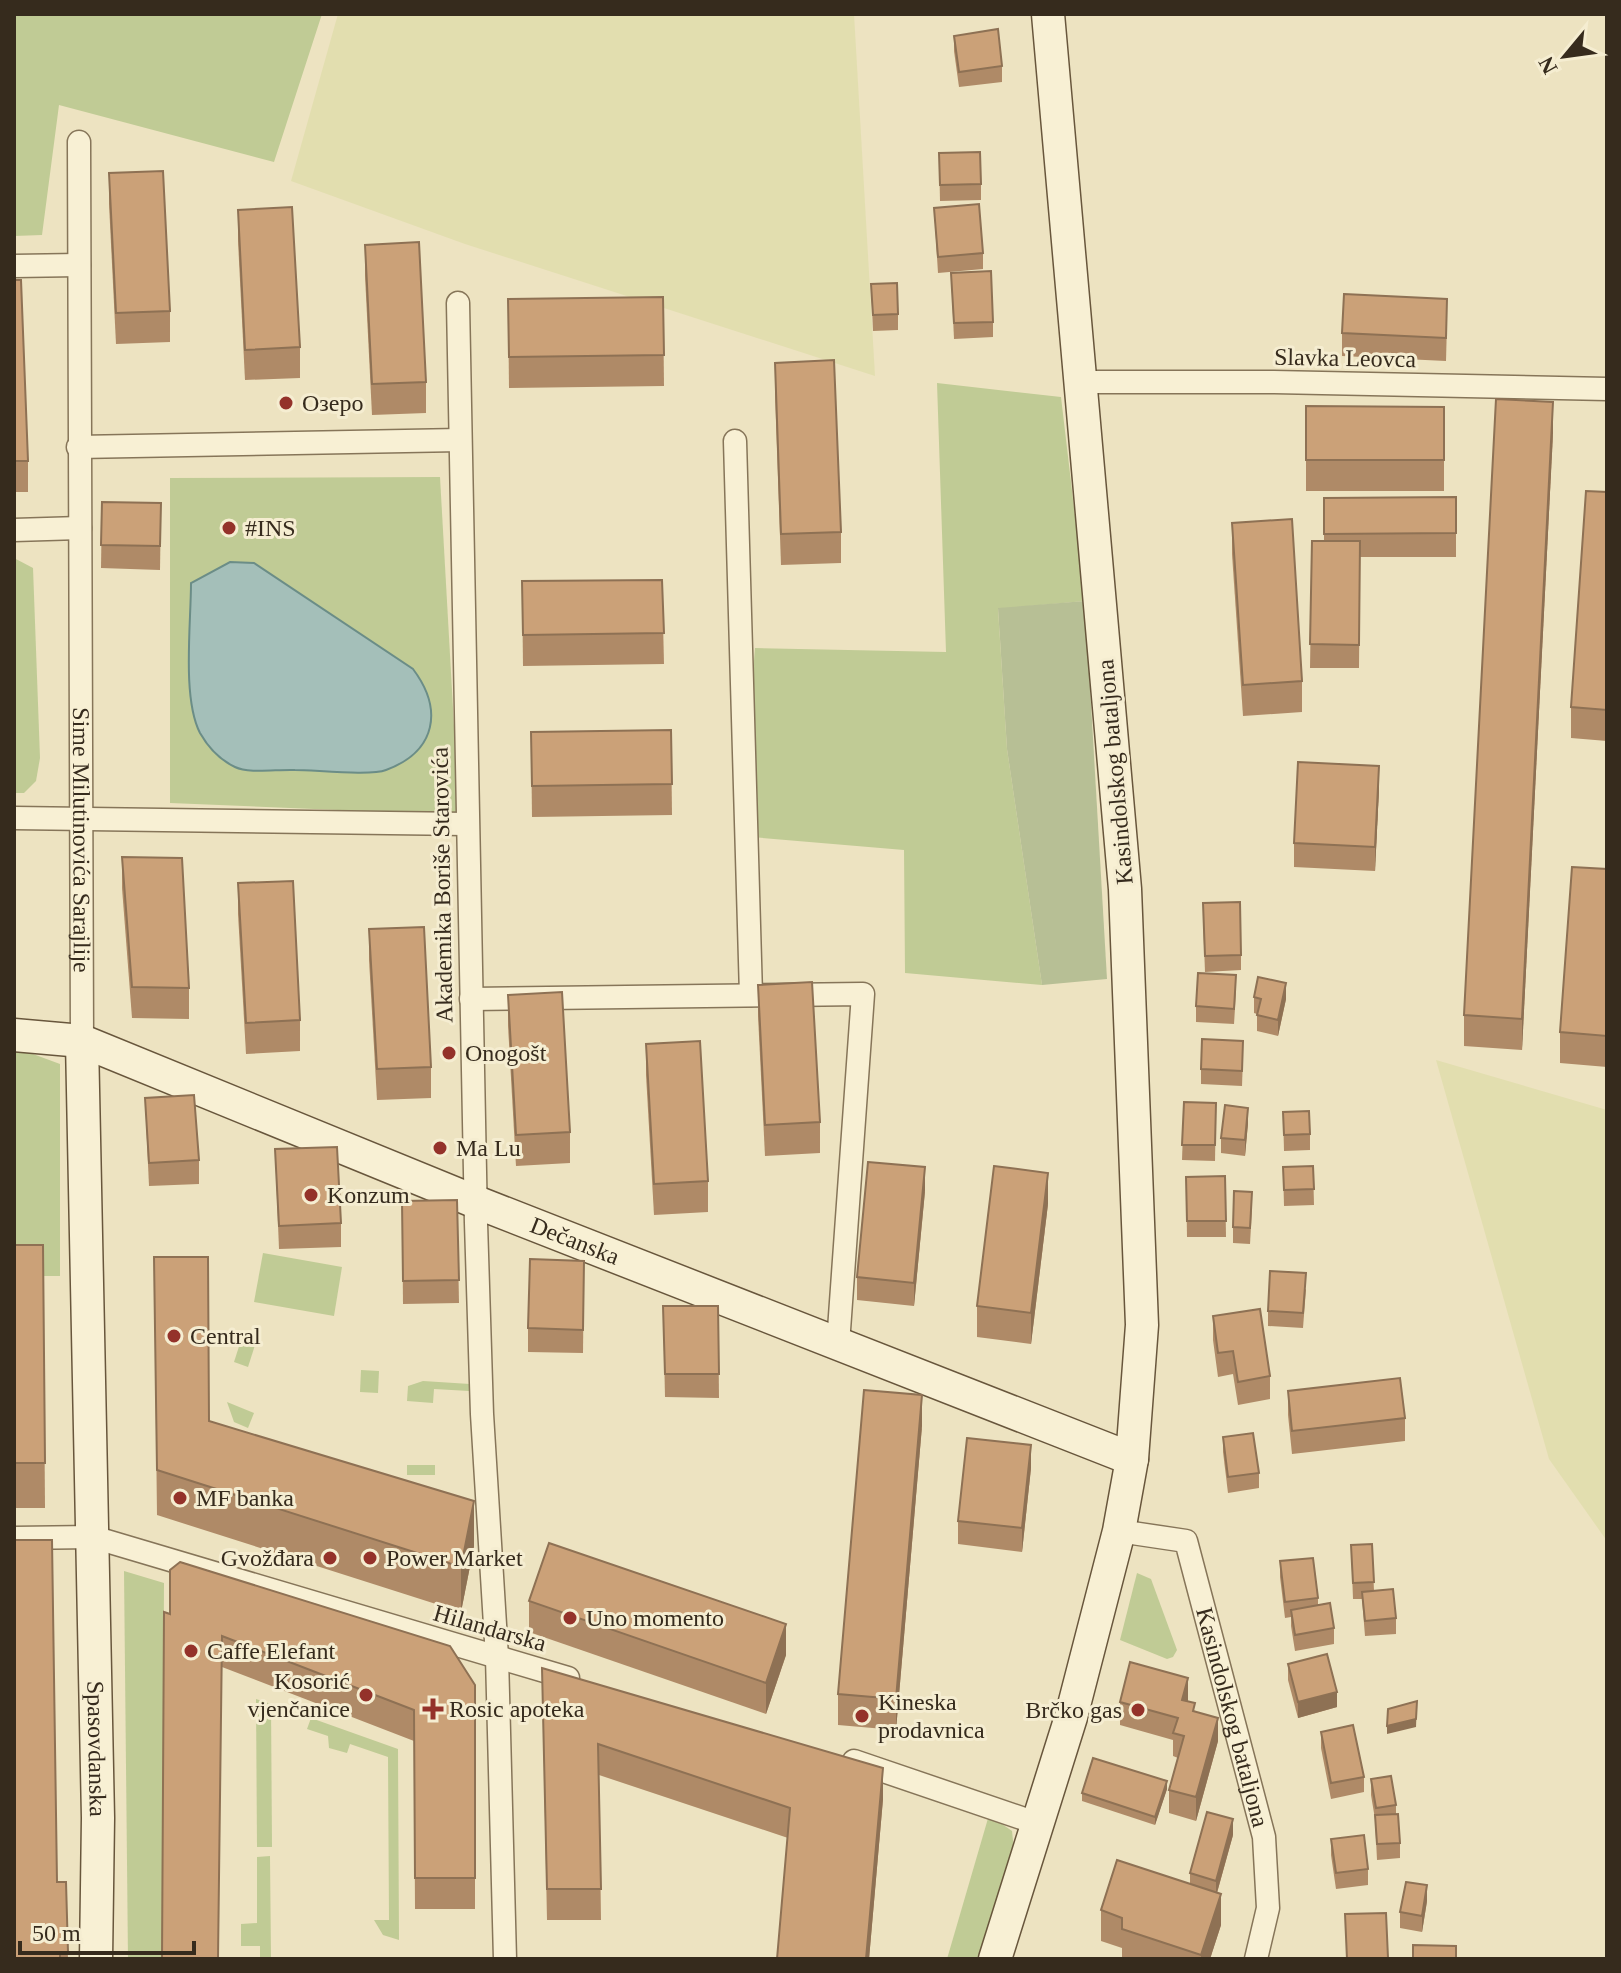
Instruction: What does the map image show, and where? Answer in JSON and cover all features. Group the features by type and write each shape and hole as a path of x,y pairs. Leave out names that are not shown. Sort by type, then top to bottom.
{"street":[{"name":"Kasindolskog bataljona","path":"995,1959 1039,1824 1119,1531 1132,1459 1142,1325 1125,889 1048,14"},
{"name":"Sime Milutinovića Sarajlije","path":"79,142 82,1041 93,1537"},
{"path":"14,266 79,265"},
{"name":"Akademika Boriše Starovića","path":"458,303 466,824 482,1414 497,1657"},
{"name":"Slavka Leovca","path":"1082,382 1274,382 1607,389"},
{"path":"78,447 460,440"},
{"path":"735,441 751,995"},
{"path":"14,530 80,528"},
{"path":"14,818 466,824"},
{"path":"471,999 863,994 838,1344"},
{"name":"Dečanska","path":"14,1035 82,1041 476,1202 1132,1459"},
{"name":"Kasindolskog bataljona","path":"1119,1531 1186,1541 1264,1837 1268,1908 1256,1959"},
{"name":"Hilandarska","path":"14,1538 93,1537 586,1683"},
{"name":"Spasovdanska","path":"93,1537 98,1818 96,1959"},
{"path":"497,1657 505,1959"},
{"path":"835,1756 1039,1824"}],"shaded area":[{"path":"338,14 854,14 875,376 465,244 291,181"},
{"path":"1436,1060 1607,1110 1607,1541 1549,1459"}],"green space":[{"path":"14,14 322,14 274,162 59,105 42,235 14,236"},
{"path":"937,383 1061,397 1085,601 998,609 1007,749 1042,985 905,973 904,850 740,836 755,648 946,652"},
{"path":"440,477 459,815 170,803 170,478"},
{"path":"14,558 33,568 40,758 36,781 24,793 14,793"},
{"path":"1085,601 1107,979 1042,985 1007,749 998,608"},
{"path":"14,1047 60,1064 60,1276 14,1276"},
{"path":"263,1253 342,1267 334,1316 254,1302"},
{"path":"243,1334 257,1339 248,1367 234,1362"},
{"path":"361,1370 379,1371 378,1393 360,1392"},
{"path":"423,1381 470,1384 469,1391 434,1389 433,1403 407,1401 408,1386"},
{"path":"227,1402 254,1413 248,1428 234,1422"},
{"path":"407,1465 435,1465 435,1475 407,1475"},
{"path":"124,1571 164,1583 162,1959 128,1959"},
{"path":"1137,1573 1151,1579 1177,1650 1173,1657 1167,1659 1120,1640"},
{"path":"256,1699 271,1704 272,1847 257,1847"},
{"path":"311,1718 398,1749 399,1940 383,1935 374,1920 389,1920 388,1757 350,1744 347,1753 329,1748 328,1736 307,1729"},
{"path":"989,1815 1012,1831 1015,1860 985,1959 947,1959"},
{"path":"270,1856 271,1959 260,1959 260,1946 241,1946 241,1924 257,1923 257,1857"}],"water":[{"path":"230,562 254,563 413,669 429,699 431,714 425,740 416,752 386,770 356,773 248,770 230,764 215,753 200,733 191,701 191,583"}],"building":[{"path":"998,29 1002,66 959,72 954,36"},
{"path":"980,152 981,184 940,185 939,153"},
{"path":"163,171 170,311 116,313 109,173"},
{"path":"979,204 983,253 938,257 934,208"},
{"path":"292,207 300,347 245,350 238,210"},
{"path":"419,242 426,382 372,384 365,245"},
{"path":"991,271 993,322 954,323 951,273"},
{"path":"14,280 21,280 28,461 14,461"},
{"path":"897,283 898,314 873,315 871,284"},
{"path":"1344,294 1447,299 1446,338 1342,333"},
{"path":"663,297 664,355 509,357 508,299"},
{"path":"834,360 841,532 781,534 775,363"},
{"path":"1496,399 1553,402 1522,1019 1464,1015"},
{"path":"1306,406 1444,407 1444,460 1306,460"},
{"path":"1586,491 1607,492 1607,710 1571,707"},
{"path":"1456,497 1456,533 1324,534 1324,498"},
{"path":"102,502 161,503 160,546 101,545"},
{"path":"1292,519 1302,681 1243,685 1232,523"},
{"path":"1312,541 1360,541 1359,645 1310,644"},
{"path":"662,580 664,633 523,635 522,581"},
{"path":"671,730 672,784 532,786 531,732"},
{"path":"1298,762 1379,766 1375,847 1294,843"},
{"path":"122,857 182,858 189,988 132,987"},
{"path":"1572,867 1607,869 1607,1036 1560,1032"},
{"path":"293,881 300,1020 246,1023 238,883"},
{"path":"1240,902 1241,955 1205,956 1203,903"},
{"path":"424,927 431,1067 377,1069 369,929"},
{"path":"1198,973 1236,975 1234,1009 1196,1006"},
{"path":"1258,977 1286,983 1278,1020 1257,1015 1261,999 1254,997"},
{"path":"812,982 820,1122 765,1125 758,985"},
{"path":"562,992 570,1132 516,1135 508,995"},
{"path":"1202,1039 1243,1041 1242,1071 1201,1069"},
{"path":"700,1041 708,1181 654,1184 646,1044"},
{"path":"194,1095 199,1160 149,1163 145,1098"},
{"path":"1184,1102 1216,1103 1215,1145 1182,1145"},
{"path":"1225,1105 1248,1108 1245,1140 1221,1138"},
{"path":"1309,1111 1310,1134 1284,1135 1283,1112"},
{"path":"337,1147 341,1223 279,1226 275,1149"},
{"path":"868,1162 925,1167 914,1283 857,1277"},
{"path":"994,1166 1048,1173 1031,1313 977,1306"},
{"path":"1313,1166 1314,1189 1284,1190 1283,1167"},
{"path":"1225,1176 1226,1221 1187,1221 1186,1177"},
{"path":"1234,1191 1252,1192 1250,1228 1233,1227"},
{"path":"457,1200 459,1280 403,1281 402,1201"},
{"path":"14,1245 43,1245 45,1463 14,1463"},
{"path":"154,1257 208,1257 209,1421 474,1501 461,1567 157,1470"},
{"path":"530,1259 584,1261 583,1330 528,1328"},
{"path":"1270,1271 1306,1273 1303,1313 1268,1311"},
{"path":"663,1306 718,1306 719,1374 665,1374"},
{"path":"1260,1309 1270,1376 1238,1382 1233,1351 1218,1353 1213,1316"},
{"path":"1400,1378 1405,1418 1292,1431 1288,1391"},
{"path":"864,1390 922,1395 896,1699 838,1694"},
{"path":"1253,1433 1259,1473 1228,1477 1223,1437"},
{"path":"967,1438 1031,1445 1022,1528 958,1521"},
{"path":"14,1540 52,1540 57,1882 66,1882 68,1952 60,1952 60,1959 14,1959"},
{"path":"549,1543 786,1624 766,1683 529,1601"},
{"path":"1372,1544 1374,1582 1353,1583 1351,1545"},
{"path":"1313,1558 1318,1598 1285,1602 1280,1561"},
{"path":"180,1562 450,1646 475,1685 475,1878 415,1878 414,1710 222,1636 218,1959 162,1959 164,1612 170,1614 170,1570"},
{"path":"1393,1589 1396,1618 1365,1621 1362,1592"},
{"path":"1330,1603 1334,1628 1295,1635 1291,1610"},
{"path":"1327,1654 1337,1692 1298,1702 1288,1664"},
{"path":"1130,1662 1188,1678 1182,1700 1195,1703 1193,1711 1218,1718 1196,1797 1169,1790 1184,1736 1173,1733 1178,1718 1120,1702"},
{"path":"542,1668 883,1768 866,1959 777,1959 790,1808 598,1744 601,1889 547,1889"},
{"path":"1417,1701 1416,1719 1387,1726 1388,1709"},
{"path":"1353,1725 1364,1777 1331,1783 1321,1732"},
{"name":"Brčko gas","path":"1093,1758 1167,1781 1155,1817 1082,1793"},
{"path":"1391,1776 1396,1805 1376,1808 1371,1779"},
{"path":"1207,1812 1233,1819 1216,1881 1190,1873"},
{"path":"1398,1814 1400,1843 1377,1844 1375,1815"},
{"path":"1364,1835 1368,1869 1336,1873 1331,1839"},
{"path":"1117,1860 1221,1894 1201,1955 1122,1929 1122,1918 1101,1910"},
{"path":"1406,1882 1427,1885 1422,1916 1400,1912"},
{"path":"1386,1913 1388,1958 1347,1959 1345,1914"},
{"path":"1413,1945 1456,1946 1456,1959 1413,1959"}],"place":[{"name":"Озеро","path":"286,403"},
{"name":"#INS","path":"229,528"},
{"name":"Onogošt","path":"449,1053"},
{"name":"Ma Lu","path":"440,1148"},
{"name":"Konzum","path":"311,1195"},
{"name":"Central","path":"174,1336"},
{"name":"MF banka","path":"180,1498"},
{"name":"Gvožđara","path":"330,1558"},
{"name":"Power Market","path":"370,1558"},
{"name":"Uno momento","path":"570,1618"},
{"name":"Caffe Elefant","path":"191,1651"},
{"name":"Kosorić vjenčanice","path":"366,1695"},
{"name":"Rosic apoteka","path":"433,1709"},
{"name":"Brčko gas","path":"1138,1710"},
{"name":"Kineska prodavnica","path":"862,1716"}]}
